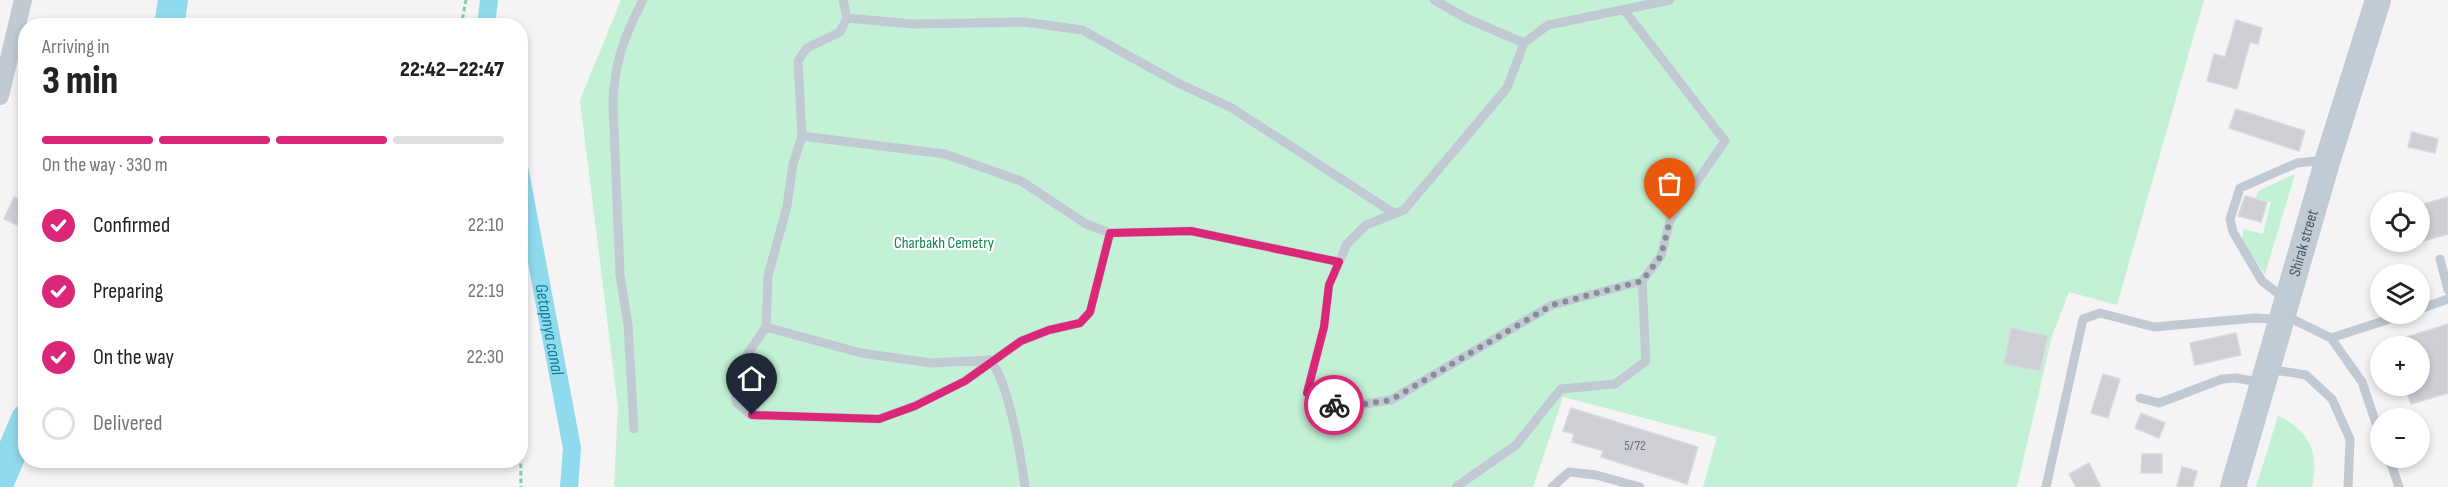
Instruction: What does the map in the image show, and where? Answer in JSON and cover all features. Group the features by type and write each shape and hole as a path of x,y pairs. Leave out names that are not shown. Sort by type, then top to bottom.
{"main road":[{"name":"Shirak street","path":"2223,487 2323,160 2367,0"},
{"name":"Shirak street","path":"2323,160 2378,0"},
{"name":"Shirak street","path":"2233,487 2259,372"}],"street":[{"path":"19,18 23,0"},
{"path":"0,96 18,21"}],"lane":[{"path":"634,429 628,326 620,275 613,95 614,76 626,32 643,0"},
{"path":"843,0 847,18 840,32 807,48 798,61 802,136 793,164 787,206 768,276 766,327 735,372 736,402 752,415 879,419 944,392 993,363 1021,341 1049,330 1080,323 1086,318 1095,294 1110,233"},
{"path":"1434,0 1468,19 1524,43"},
{"path":"1625,10 1725,141 1670,220 1661,256 1642,281 1552,305 1391,400 1339,408 1307,393 1324,327 1329,285 1347,244 1366,225 1404,210 1507,88 1524,43 1548,25 1670,0"},
{"path":"847,18 913,24 1025,22 1082,30 1178,83 1232,108 1395,214"},
{"path":"802,136 945,154 1021,181 1086,224 1110,233 1191,231 1339,262"},
{"path":"2323,160 2297,164 2240,188 2230,219 2233,231 2278,307 2331,338 2362,382 2371,408"},
{"path":"2440,259 2448,290"},
{"path":"1456,487 1516,445 1561,390 1614,384 1646,361 1642,281"},
{"path":"2430,305 2448,299"},
{"path":"2046,487 2083,319 2100,313 2154,327 2255,318 2278,307"},
{"path":"2331,338 2374,324"},
{"path":"766,327 861,353 931,363 990,360 1005,393 1025,487"},
{"path":"2140,398 2159,402 2222,379 2259,372 2306,375 2332,399 2350,439 2348,487"},
{"path":"2392,468 2399,487"},
{"path":"1552,487 1569,472 1596,475 1640,487"}],"path":[{"path":"463,18 466,0"},
{"path":"521,468 521,487"}],"green space":[{"name":"Charbakh Cemetry","path":"621,0 2204,0 2117,305 2069,292 2052,336 2017,487 1703,487 1717,437 1563,397 1533,487 614,487 618,408 580,100"},
{"path":"2295,174 2265,274 2241,241 2244,229 2263,234 2271,202 2256,198 2258,191"},
{"path":"2278,416 2298,428 2310,444 2314,464 2312,487 2256,487"}],"building":[{"path":"2236,20 2262,28 2258,44 2250,42 2237,89 2207,81 2214,54 2225,57"},
{"path":"2236,109 2305,131 2299,151 2229,128"},
{"path":"2412,132 2438,139 2435,153 2408,147"},
{"path":"2245,196 2267,202 2261,222 2238,216"},
{"path":"14,197 18,199 17,225 4,219"},
{"path":"2448,197 2448,234 2430,239 2430,202"},
{"path":"2448,324 2448,393 2411,404 2408,396 2430,396 2430,336 2409,336"},
{"path":"2011,328 2048,336 2040,371 2004,364"},
{"path":"2236,333 2241,355 2195,365 2190,343"},
{"path":"2103,374 2120,379 2108,418 2091,413"},
{"path":"1571,408 1698,447 1687,484 1601,457 1603,451 1572,442 1574,434 1563,431"},
{"path":"2141,413 2165,423 2159,438 2135,428"},
{"path":"2142,454 2162,454 2162,473 2141,473"},
{"path":"2089,463 2101,487 2076,487 2069,474"},
{"path":"2182,467 2197,471 2193,487 2177,487"}],"waterway":[{"path":"170,18 173,0"},
{"name":"Getapnya canal","path":"487,18 489,0"},
{"name":"Getapnya canal","path":"528,214 572,448 569,487"},
{"path":"0,480 18,438"}],"way so far":[{"path":"1334,405 1339,408 1391,400 1451,364 1492,343 1552,305 1642,281 1661,256 1670,220"}],"route":[{"path":"752,415 879,419 915,406 965,381 1021,341 1049,330 1080,323 1086,318 1090,312 1110,233 1191,231 1339,262 1329,285 1324,327 1307,393 1334,405"}]}
